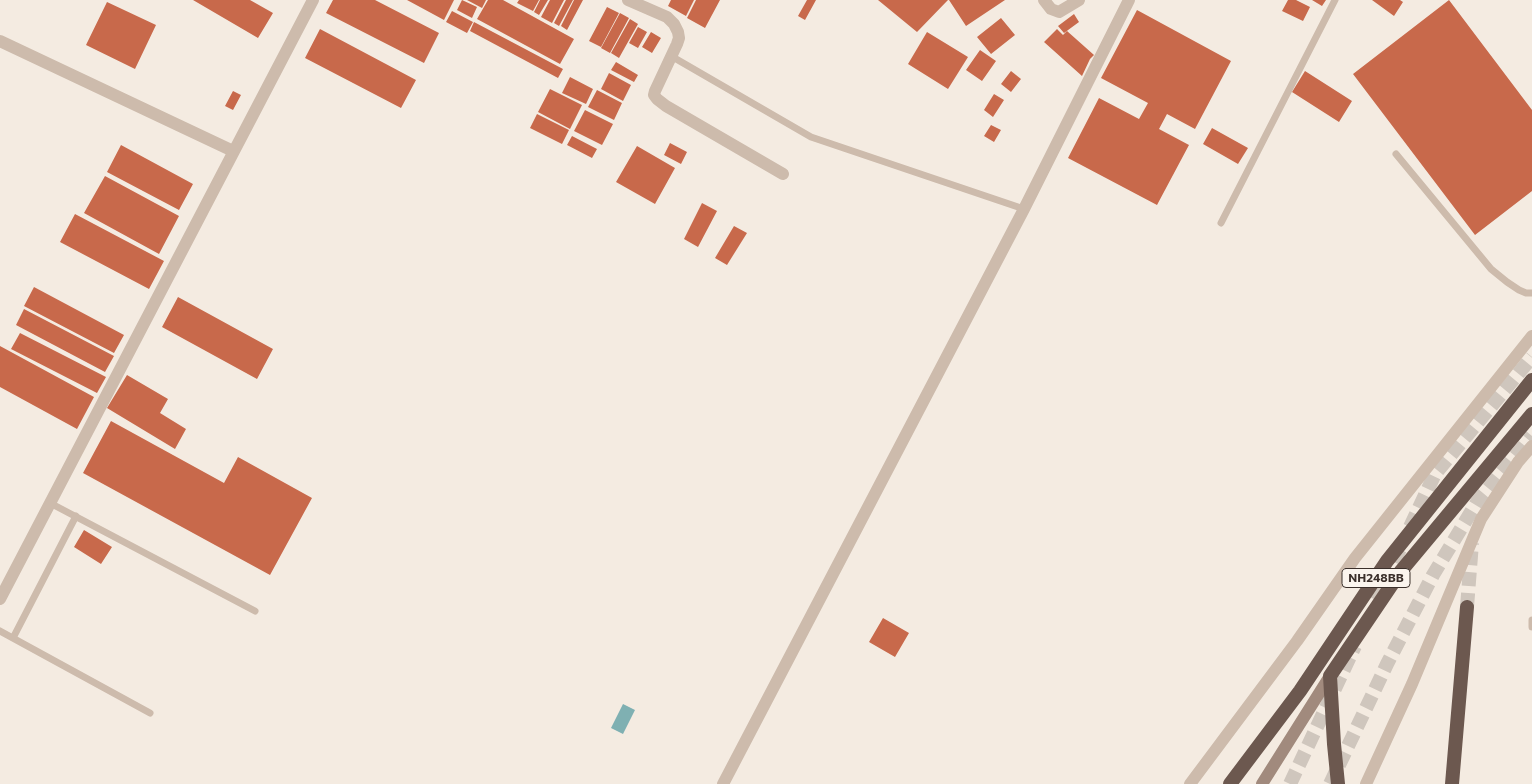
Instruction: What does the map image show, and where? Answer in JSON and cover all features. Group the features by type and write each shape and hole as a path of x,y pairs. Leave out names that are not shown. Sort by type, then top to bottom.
{"highway":[{"name":"NH248BB","path":"1230,784 1300,691 1387,560 1532,380"},
{"name":"NH248BB","path":"1330,676 1401,571 1532,414"},
{"path":"1452,784 1468,607"},
{"path":"1330,676 1338,784"}],"main road":[{"path":"1262,784 1330,676"}],"street":[{"path":"0,599 312,0"},
{"path":"628,0 667,17 674,24 678,32 679,38 654,91 654,96 666,106 783,174"},
{"path":"1044,0 1051,9 1059,12 1079,0"},
{"path":"723,784 1024,209 1130,0"},
{"path":"0,41 233,151"},
{"path":"1190,784 1297,641 1355,558 1532,336"},
{"path":"1366,784 1412,684 1481,519 1518,462 1532,446"}],"lane":[{"path":"1221,223 1335,0"},
{"path":"672,56 811,137 1024,209"},
{"path":"1396,154 1491,269 1522,292 1532,293"},
{"path":"50,503 255,611"},
{"path":"13,638 76,516"},
{"path":"1532,620 1532,627"},
{"path":"0,631 150,713"}],"water":[{"path":"623,704 635,710 623,734 611,728"}],"building":[{"path":"193,0 250,0 273,13 258,38"},
{"path":"333,0 375,0 439,33 424,63 326,13"},
{"path":"407,0 454,0 444,20"},
{"path":"462,0 477,7 472,18 457,10"},
{"path":"467,0 486,0 482,8"},
{"path":"488,0 503,0 574,39 560,64 477,19"},
{"path":"519,0 539,0 533,11 517,3"},
{"path":"540,0 548,0 539,15 534,12"},
{"path":"550,0 564,0 552,23 541,17"},
{"path":"566,0 573,0 559,26 554,23"},
{"path":"574,0 583,0 567,30 561,26"},
{"path":"671,0 694,0 686,16 668,6"},
{"path":"696,0 720,0 705,28 687,18"},
{"path":"807,0 816,0 805,20 798,16"},
{"path":"878,0 948,0 917,32"},
{"path":"949,0 1005,0 966,26"},
{"path":"1288,0 1296,0 1310,7 1303,21 1282,11"},
{"path":"1312,0 1326,0 1322,6"},
{"path":"1372,0 1400,0 1403,2 1394,16"},
{"path":"1449,0 1532,110 1532,191 1475,235 1353,74"},
{"path":"107,2 156,25 135,69 86,45"},
{"path":"607,7 619,13 601,47 589,41"},
{"path":"1137,10 1231,61 1195,129 1167,114 1159,129 1189,145 1157,205 1068,158 1099,98 1139,119 1148,103 1101,78"},
{"path":"452,11 473,22 467,33 446,22"},
{"path":"620,13 629,18 610,53 601,48"},
{"path":"1074,14 1079,22 1064,33 1058,26"},
{"path":"1001,18 1015,35 991,54 977,37"},
{"path":"630,19 638,24 619,58 611,53"},
{"path":"474,22 563,69 558,78 470,31"},
{"path":"638,27 647,32 638,48 629,43"},
{"path":"320,29 416,80 401,108 305,58"},
{"path":"1057,29 1063,35 1067,31 1094,55 1082,76 1044,42"},
{"path":"651,32 661,38 652,53 642,47"},
{"path":"927,32 968,57 948,89 908,64"},
{"path":"980,50 996,61 982,81 966,70"},
{"path":"616,62 638,75 634,82 611,70"},
{"path":"1011,71 1021,79 1011,92 1001,84"},
{"path":"1305,71 1352,101 1339,122 1292,92"},
{"path":"609,73 631,85 623,101 601,89"},
{"path":"570,77 593,89 586,104 562,93"},
{"path":"550,89 582,105 570,129 538,112"},
{"path":"597,90 622,103 614,120 588,107"},
{"path":"233,91 241,95 233,110 225,106"},
{"path":"994,94 1004,100 993,117 984,110"},
{"path":"585,110 613,124 602,145 574,131"},
{"path":"537,114 569,130 562,144 530,128"},
{"path":"991,125 1001,130 994,142 984,136"},
{"path":"1212,128 1248,148 1238,164 1203,144"},
{"path":"572,136 597,149 592,158 567,145"},
{"path":"670,143 687,152 681,164 664,155"},
{"path":"121,145 193,184 179,210 107,172"},
{"path":"637,146 675,168 655,204 616,182"},
{"path":"105,176 179,216 159,254 84,213"},
{"path":"702,203 717,211 698,247 684,239"},
{"path":"75,214 164,261 149,289 60,242"},
{"path":"734,226 747,233 727,265 715,258"},
{"path":"34,287 124,335 114,353 24,306"},
{"path":"178,297 273,349 257,379 162,327"},
{"path":"24,309 114,356 105,372 16,325"},
{"path":"20,333 106,377 97,393 11,349"},
{"path":"0,346 94,397 77,429 0,387"},
{"path":"127,375 168,399 160,413 186,429 175,449 107,408"},
{"path":"111,421 224,483 238,457 312,498 270,575 83,473"},
{"path":"84,530 112,547 101,564 74,547"},
{"path":"883,618 909,633 895,657 869,642"}],"tunnel":[{"path":"1410,527 1435,474 1532,357"},
{"path":"1330,784 1387,664 1433,575 1477,502 1532,436"},
{"path":"1467,607 1472,543"},
{"path":"1376,600 1400,549"},
{"path":"1290,784 1355,646"}]}
